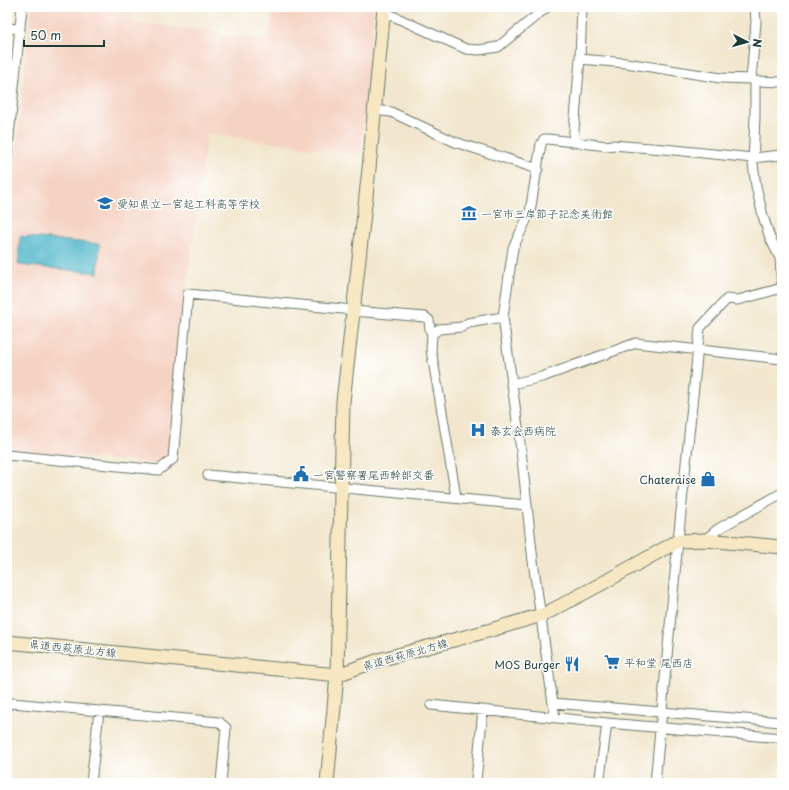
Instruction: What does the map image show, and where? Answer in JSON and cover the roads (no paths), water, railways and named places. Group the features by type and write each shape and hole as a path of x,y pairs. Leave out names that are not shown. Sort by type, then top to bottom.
{"main road":[{"path":"328,783 337,675 343,402 384,9"},
{"path":"678,540 705,540 782,547"},
{"name":"県道西萩原北方線","path":"7,642 337,675 379,660 491,630 540,615 602,584 678,540"}],"street":[{"path":"7,156 22,7"},
{"path":"384,9 466,49 479,50 498,47 546,7"},
{"path":"573,142 580,59 582,7"},
{"path":"655,783 700,328 728,299 738,300 782,288 780,258 770,238 763,216 756,186 753,158 755,116 753,80 756,22 755,7"},
{"path":"7,28 20,28"},
{"path":"580,59 626,63 721,78 782,82"},
{"path":"374,110 391,112 455,142 538,169"},
{"path":"555,718 540,615 526,505 521,450 503,317 513,248 530,212 541,144 544,139 607,146 612,145 664,149 753,158 782,155"},
{"path":"7,455 160,470 173,459 188,294 353,311 425,316 429,320 432,334 430,350 456,498"},
{"path":"432,334 439,329 462,327 468,323 503,317"},
{"path":"512,384 542,377 636,343 782,359"},
{"path":"208,475 526,505"},
{"path":"705,540 718,529 782,493"},
{"path":"7,706 12,703 219,722 226,728 221,783"},
{"path":"553,703 782,722"},
{"path":"431,704 555,718 782,738"},
{"path":"478,783 476,780 483,710"},
{"path":"91,783 99,711"},
{"path":"598,783 607,723"}],"water":[{"path":"20,236 100,244 98,273 18,265"}],"place":[{"name":"愛知県立一宮起工科高等学校","path":"105,203"},
{"name":"一宮市三岸節子記念美術館","path":"469,213"},
{"name":"泰玄会西病院","path":"478,430"},
{"name":"一宮警察署尾西幹部交番","path":"301,474"},
{"name":"Chateraise","path":"708,479"},
{"name":"平和堂 尾西店","path":"612,662"},
{"name":"MOS Burger","path":"572,664"}]}
